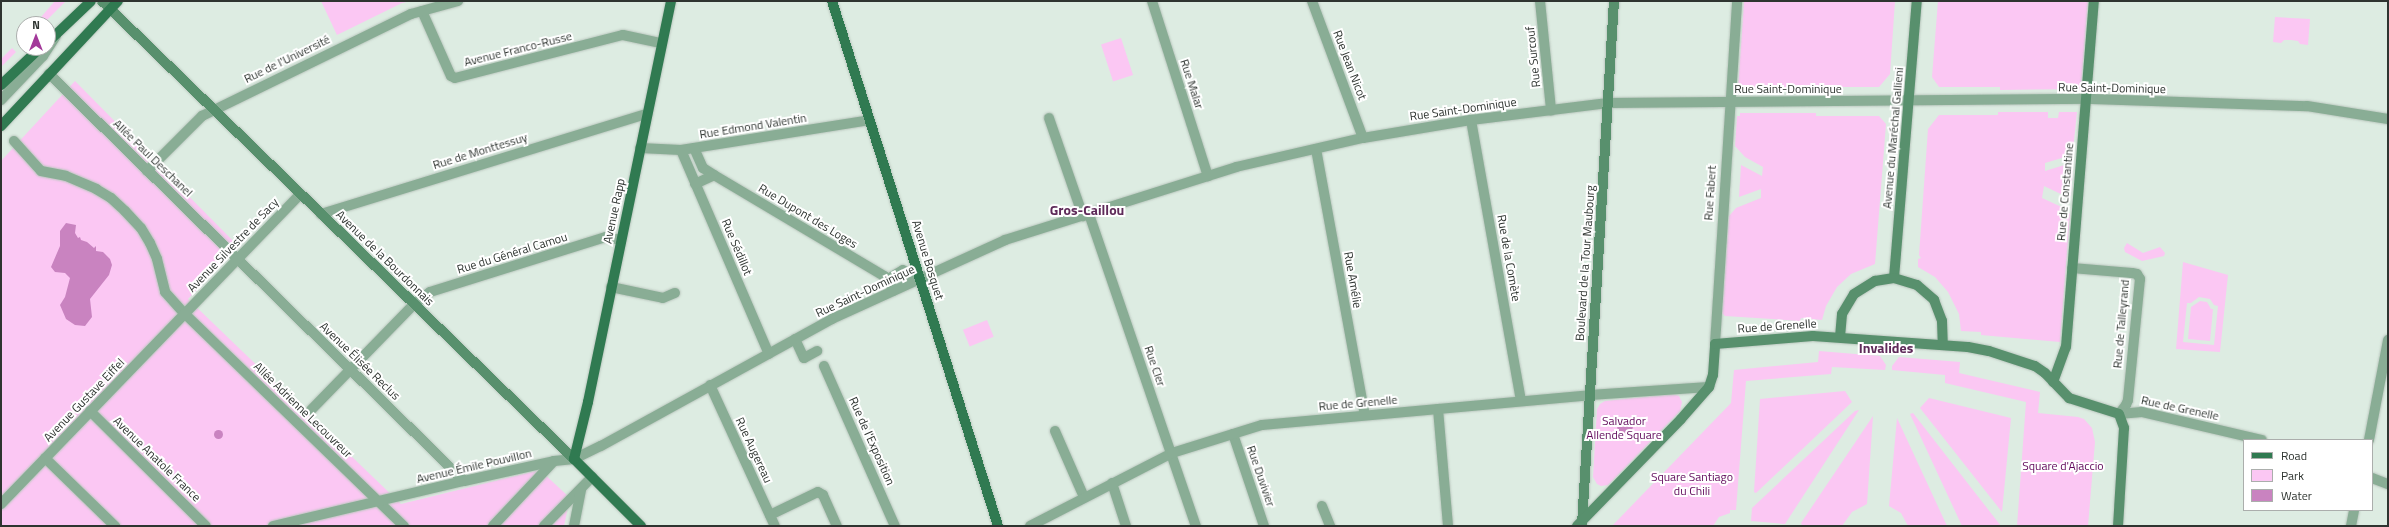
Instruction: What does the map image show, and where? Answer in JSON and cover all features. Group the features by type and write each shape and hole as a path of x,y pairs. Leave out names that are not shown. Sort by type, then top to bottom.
{"main road":[{"path":"58,34 91,1"},
{"name":"Avenue de la Bourdonnais","path":"102,1 574,459 641,526"},
{"path":"1,126 118,1"},
{"name":"Avenue Rapp","path":"574,459 582,427 670,1"},
{"name":"Avenue Bosquet","path":"832,1 998,526"},
{"name":"Boulevard de la Tour Maubourg","path":"1580,524 1590,395 1614,1"},
{"name":"Avenue du Maréchal Gallieni","path":"1894,278 1917,1"},
{"name":"Rue de Constantine","path":"2053,382 2066,347 2094,1"},
{"path":"1,85 32,56"},
{"path":"1840,337 1842,314 1854,294 1869,283 1894,278 1917,285 1934,300 1942,321 1943,345"},
{"name":"Rue de Grenelle","path":"1715,344 1813,336 1943,345 1989,351 2013,357 2035,366 2069,398 2119,414"},
{"name":"Rue Fabert","path":"1709,387 1713,375 1715,344"},
{"path":"1580,524 1709,387"},
{"path":"2118,526 2124,428 2119,414"}],"street":[{"name":"Rue de l'Université","path":"147,170 202,116 337,48 422,11 458,1"},
{"name":"Rue Malar","path":"1152,1 1208,176"},
{"name":"Rue Jean Nicot","path":"1312,1 1364,138"},
{"name":"Rue Surcouf","path":"1540,1 1551,110"},
{"name":"Rue Fabert","path":"1715,344 1729,102 1737,1"},
{"name":"Avenue Franco-Russe","path":"422,11 451,76 455,78 624,35 662,43"},
{"path":"1,100 43,56 58,34"},
{"name":"Allée Paul Deschanel","path":"49,74 238,260"},
{"name":"Rue Saint-Dominique","path":"574,459 605,444 832,319 1005,240 1208,176 1364,138 1471,120 1608,104 2086,99 2307,106 2388,118"},
{"name":"Rue de Monttessuy","path":"321,214 647,114"},
{"name":"Rue Cler","path":"1050,118 1172,453 1196,526"},
{"name":"Rue Edmond Valentin","path":"640,148 681,150 870,120"},
{"name":"Rue de la Comète","path":"1471,120 1521,401"},
{"name":"Allée Adrienne Lecouvreur","path":"14,141 41,171 66,176 96,189 111,198 141,228 150,243 157,259 165,292 185,314 404,526"},
{"name":"Rue Dupont des Loges","path":"694,148 703,168 714,176 888,279"},
{"name":"Rue Amélie","path":"1316,149 1365,415"},
{"name":"Rue Sédillot","path":"681,150 769,354"},
{"path":"695,184 714,176"},
{"name":"Avenue Silvestre de Sacy","path":"185,314 229,270 300,194"},
{"name":"Rue du Général Camou","path":"311,410 414,304 430,292 606,237 621,240"},
{"name":"Avenue Élisée Reclus","path":"238,260 464,481"},
{"name":"Rue de Talleyrand","path":"2072,268 2132,273 2137,274 2140,278 2128,400 2119,414"},
{"path":"893,291 888,279 903,270 920,280"},
{"path":"611,287 663,298 675,294"},
{"name":"Avenue Gustave Eiffel","path":"1,504 185,314"},
{"path":"795,339 804,358 817,351"},
{"path":"2369,439 2388,340"},
{"name":"Rue de l'Exposition","path":"824,366 896,526"},
{"name":"Rue Augereau","path":"710,386 775,526"},
{"name":"Rue de Grenelle","path":"1030,526 1172,453 1262,425 1590,395 1709,387"},
{"path":"1438,409 1448,526"},
{"name":"Avenue Anatole France","path":"90,412 206,526"},
{"name":"Rue de Grenelle","path":"2119,414 2142,412 2258,439"},
{"path":"1055,431 1084,497"},
{"name":"Rue Duvivier","path":"1233,434 1264,526"},
{"path":"45,458 115,526"},
{"name":"Avenue Émile Pouvillon","path":"273,526 464,481 554,461 574,459"},
{"path":"493,526 554,461"},
{"path":"544,526 592,477"},
{"path":"2373,478 2388,484"},
{"path":"1112,484 1126,526"},
{"path":"574,526 581,489"},
{"path":"770,515 818,492 823,495 837,526"},
{"path":"1322,506 1330,526"},
{"path":"2350,526 2354,511"}],"green space":[{"path":"55,1 66,1 51,16 42,16"},
{"path":"321,1 411,1 402,3 337,35"},
{"path":"1744,1 1895,1 1890,74 1879,87 1818,87 1818,91 1738,89"},
{"path":"1938,1 2088,1 2081,89 2000,90 2000,87 1939,87 1932,77"},
{"path":"2275,17 2310,19 2308,45 2300,44 2298,41 2291,40 2284,40 2281,43 2273,42"},
{"path":"1121,38 1133,75 1113,82 1101,44"},
{"path":"12,48 16,52 1,67 1,59"},
{"path":"75,81 239,247 188,299 401,504 540,470 570,498 564,526 1,526 1,161"},
{"path":"1998,112 2048,112 2048,118 2058,118 2059,112 2077,112 2073,150 2065,157 2045,163 2045,171 2071,163 2073,165 2071,196 2067,197 2044,186 2042,198 2066,209 2070,214 2060,342 1981,335 1981,332 1961,331 1959,314 1948,292 1935,277 1918,267 1918,259 1921,258 1919,255 1928,129 1939,115 1998,115"},
{"path":"1740,113 1816,113 1816,116 1879,116 1886,124 1875,264 1851,274 1837,287 1826,306 1822,320 1801,318 1800,321 1725,316 1722,313 1729,216 1736,208 1761,198 1761,189 1739,197 1741,165 1762,176 1763,167 1745,157 1735,146 1737,116 1740,116"},
{"path":"2127,243 2143,253 2160,247 2165,253 2164,256 2142,261 2125,252 2124,248"},
{"path":"2183,262 2228,275 2220,352 2176,349","holes":["2199,297 2210,299 2214,305 2218,306 2214,345 2183,342 2187,303 2191,303"]},
{"path":"2200,301 2207,302 2211,309 2213,309 2210,341 2188,339 2191,307"},
{"path":"987,320 994,337 970,346 963,330"},
{"name":"Square Santiago du Chili","path":"1819,351 1880,356 1886,365 1885,370 1832,367 1831,374 1746,381 1736,510 1730,510 1730,513 1719,517 1713,526 1612,526 1731,403 1734,370 1818,362"},
{"name":"Square d'Ajaccio","path":"1899,357 1960,362 1959,373 2040,392 2038,413 2078,417 2084,419 2092,428 2095,442 2088,526 2017,526 2026,402 1945,383 1945,375 1892,370 1892,366"},
{"path":"1845,391 1852,402 1756,493 1754,492 1760,399"},
{"name":"Salvador Allende Square","path":"1673,394 1679,396 1682,402 1680,411 1608,485 1601,486 1597,484 1593,477 1597,409 1600,404 1605,401"},
{"path":"1929,398 2011,418 2002,512 1920,408"},
{"path":"1859,410 1785,524 1751,521 1752,508 1855,411"},
{"path":"1913,413 2001,526 1962,526 1910,414"},
{"path":"1873,416 1867,504 1852,512 1842,526 1802,525 1801,523"},
{"path":"1897,418 1947,526 1908,526 1901,513 1889,506"}],"water":[{"path":"66,223 76,225 75,233 78,238 80,237 81,240 87,242 94,248 96,246 96,251 103,252 110,259 112,265 109,275 90,299 92,317 85,326 75,325 66,319 60,305 65,297 70,278 65,273 55,272 51,267 60,246 60,231"},
{"path":"1625,418 1631,420 1633,426 1631,432 1625,434 1619,432 1617,426 1619,420"},
{"path":"216,430 220,430 222,434 220,438 216,438 214,436 214,432"}],"district":[{"name":"Gros-Caillou","path":"1087,210"},
{"name":"Invalides","path":"1886,348"}]}
